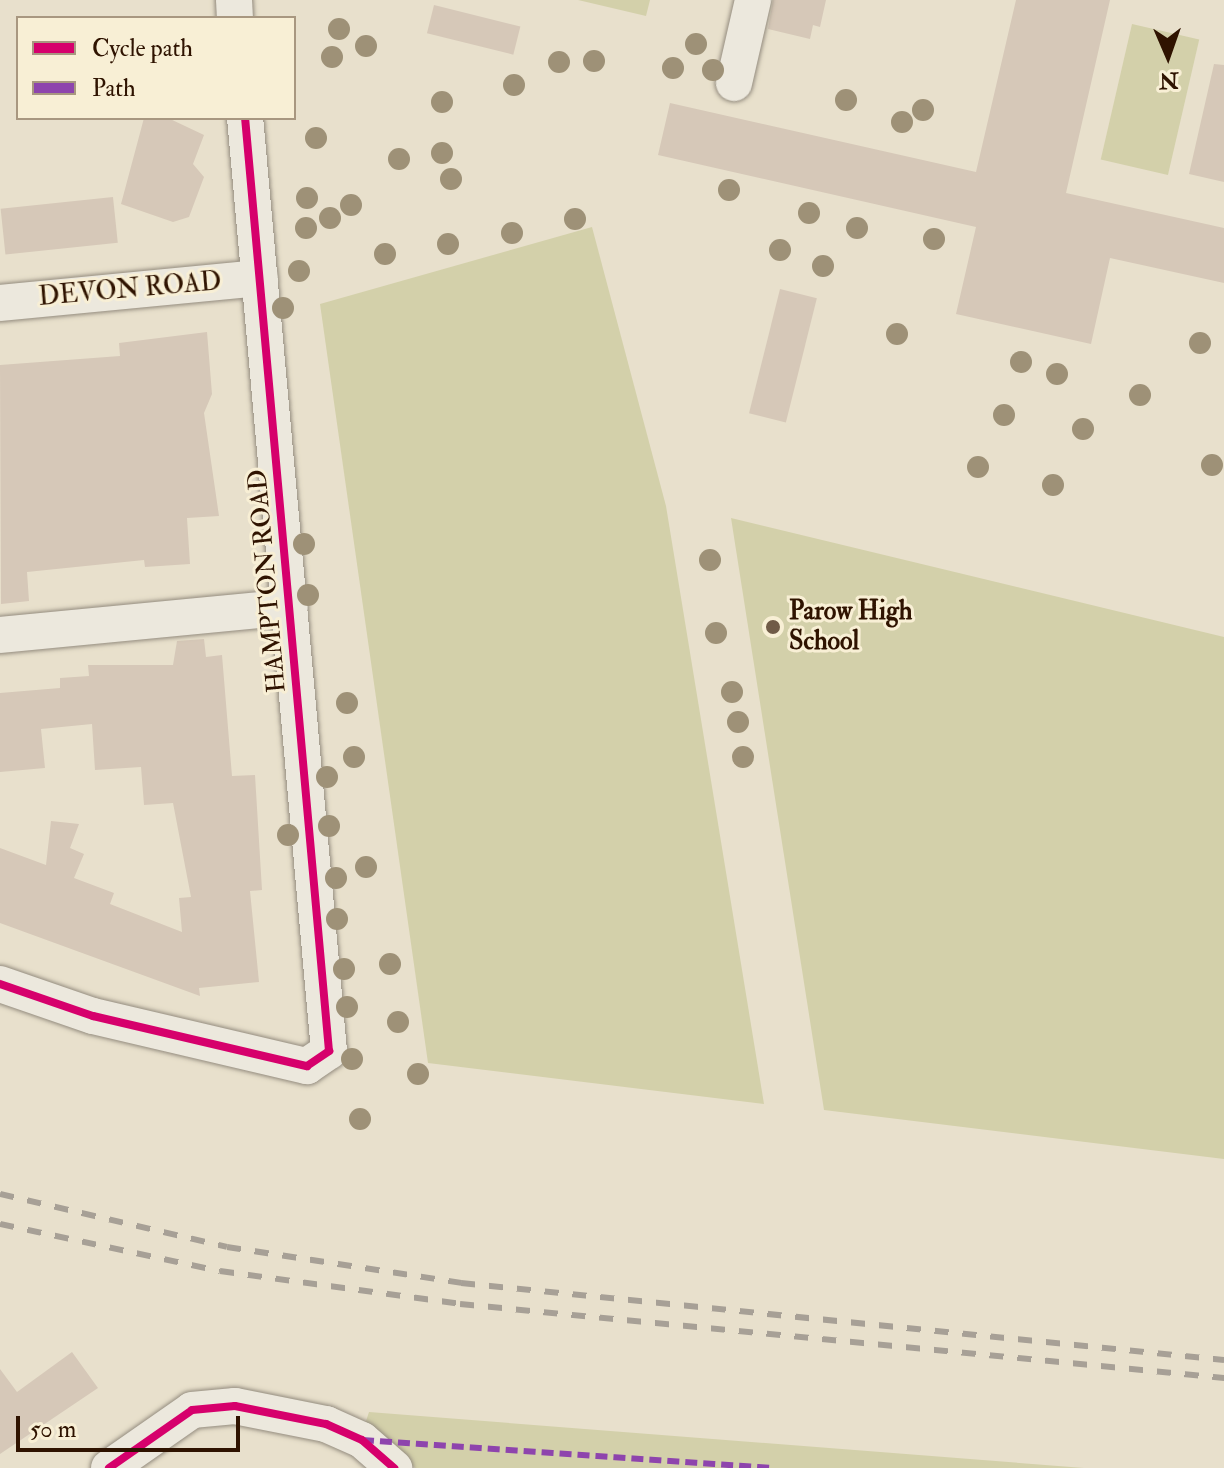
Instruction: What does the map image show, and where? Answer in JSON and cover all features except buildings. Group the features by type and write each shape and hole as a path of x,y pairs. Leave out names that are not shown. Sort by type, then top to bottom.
{"street":[{"path":"734,83 753,0"},
{"name":"HAMPTON ROAD","path":"0,984 80,1012 307,1066 324,1060 330,1041 245,120"},
{"name":"DEVON ROAD","path":"0,303 260,278"},
{"path":"0,635 290,607"},
{"path":"109,1468 192,1410 235,1406 326,1424 362,1440 394,1468"}],"shaded area":[{"path":"578,0 650,0 646,16"},
{"path":"1132,24 1199,40 1168,175 1101,159"},
{"path":"592,227 666,506 764,1104 428,1063 320,304"},
{"path":"731,518 1224,637 1224,1159 824,1110"},
{"path":"369,1412 1084,1468 415,1468 365,1424"}],"railway":[{"path":"0,1194 227,1247 461,1283 1224,1360"},
{"path":"0,1224 220,1271 460,1304 1224,1378"}],"marked path":[{"path":"362,1440 769,1468"}],"cycle path":[{"path":"0,984 93,1016 307,1066 329,1051 245,120"},
{"path":"109,1468 192,1410 235,1406 326,1424 362,1440 394,1468"}],"place":[{"name":"Parow High School","path":"773,627"}]}
